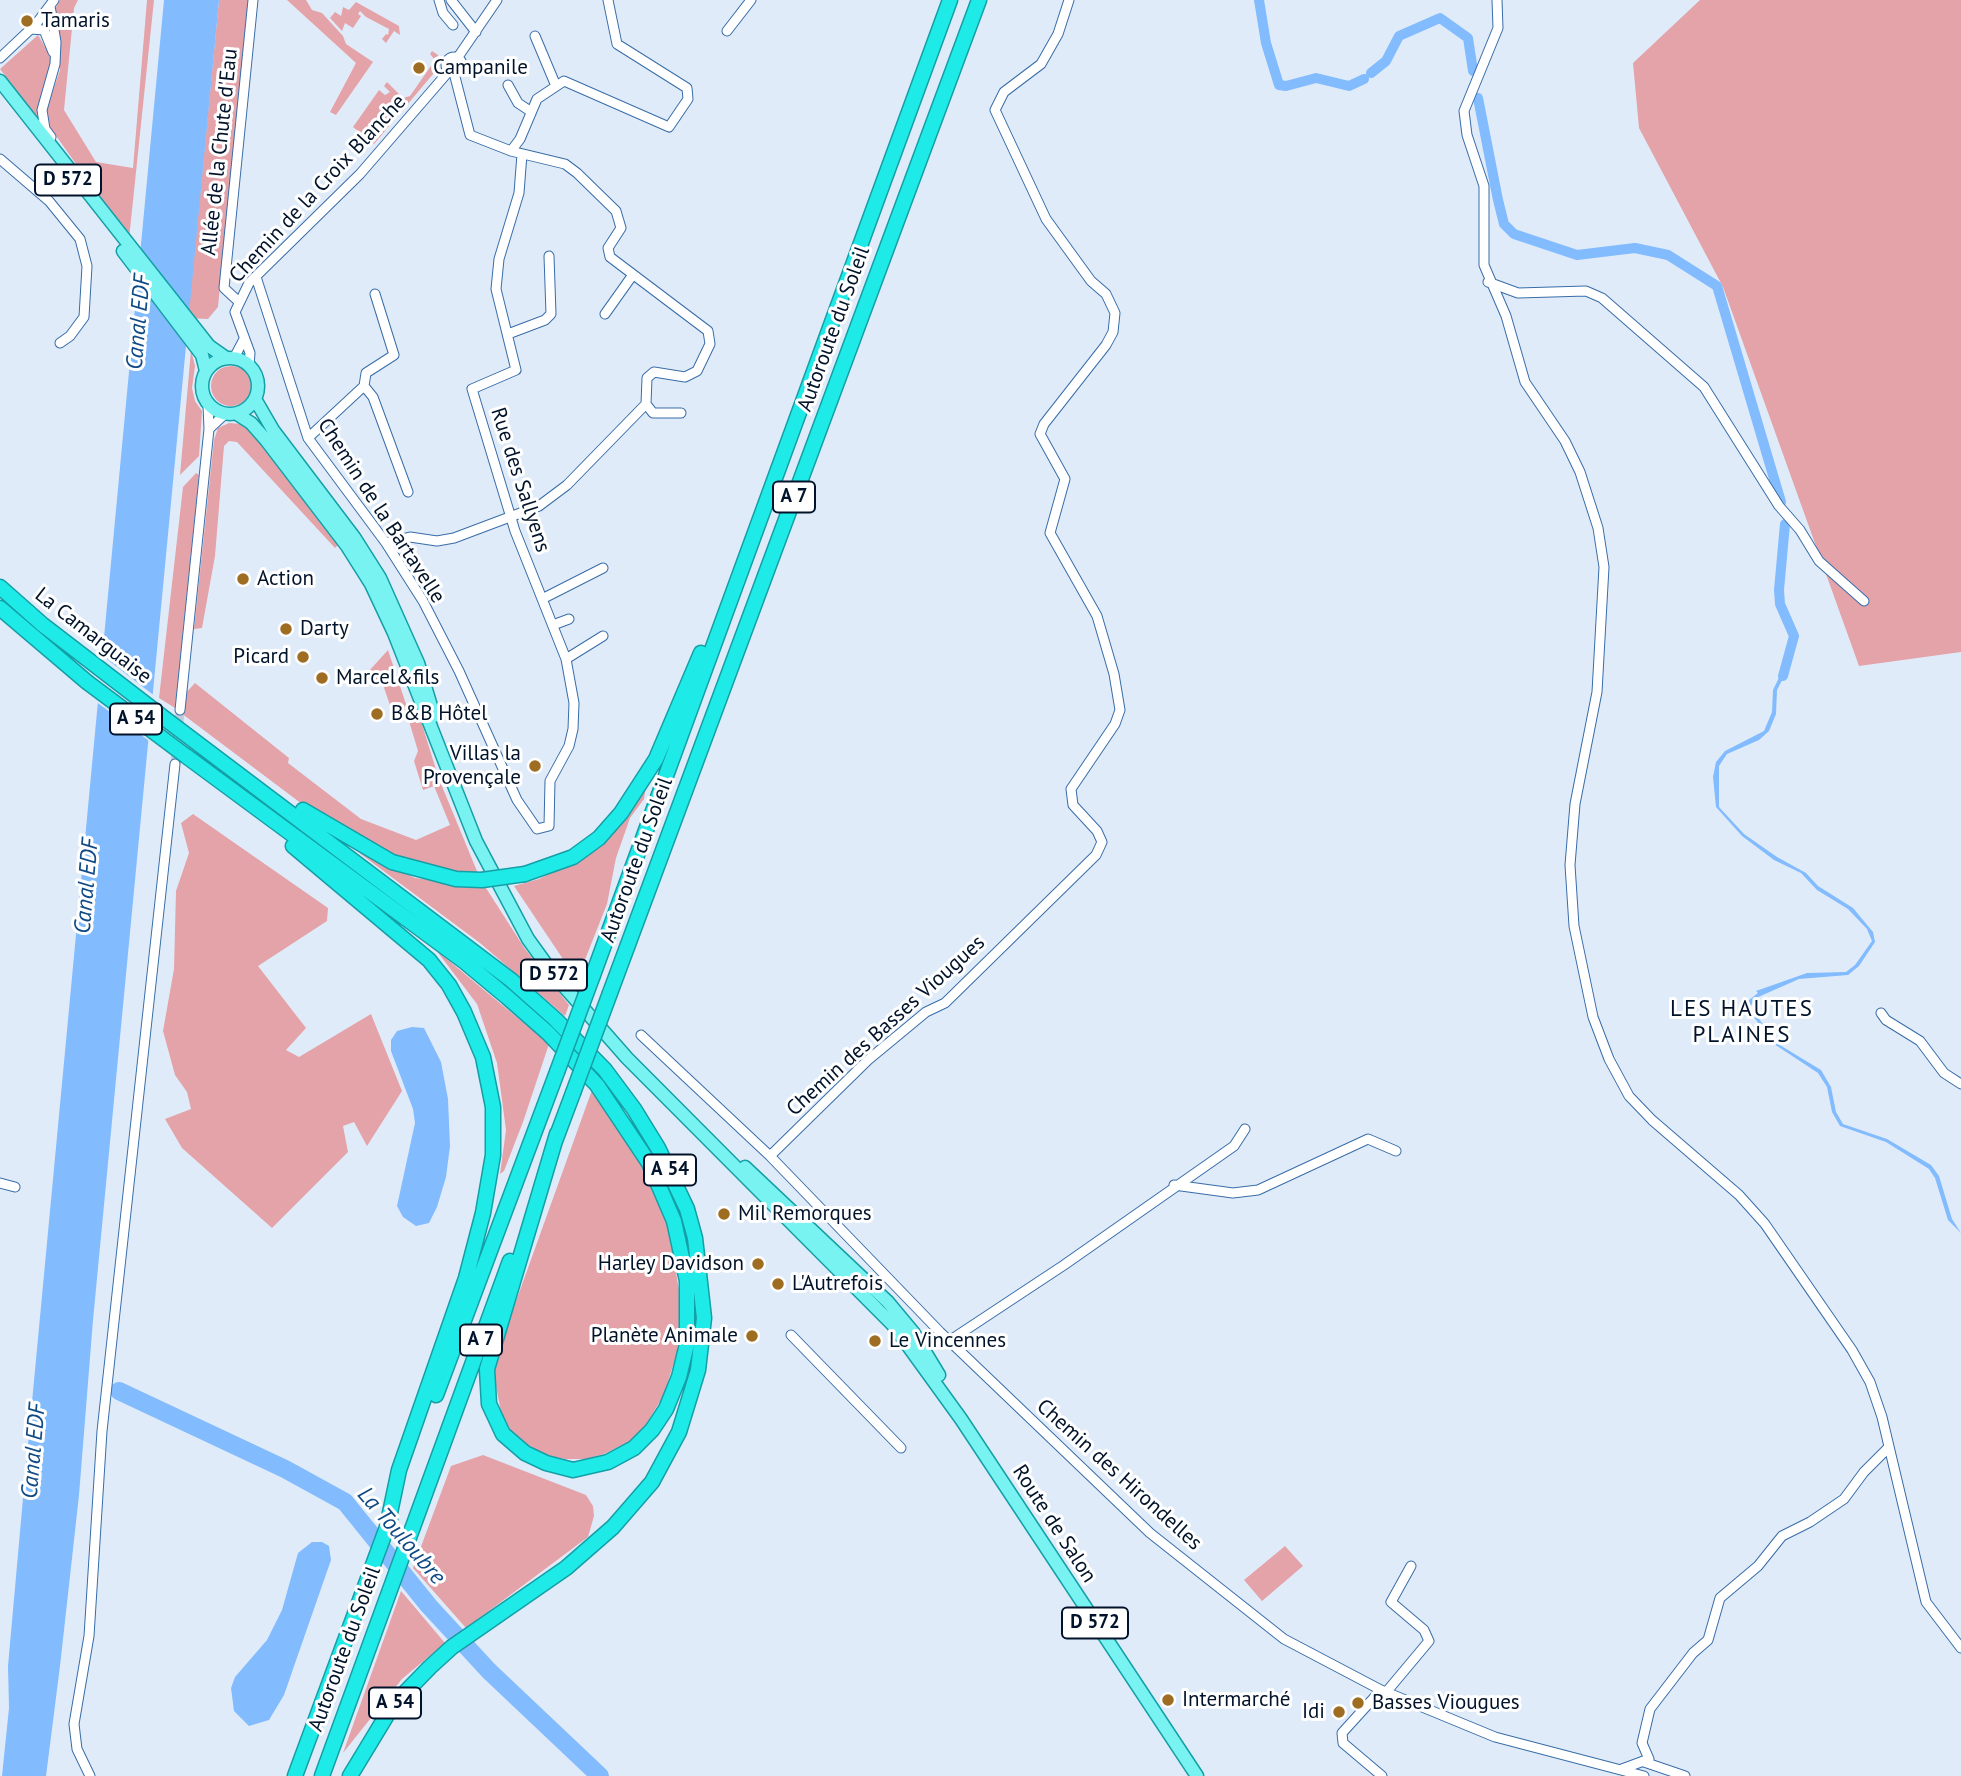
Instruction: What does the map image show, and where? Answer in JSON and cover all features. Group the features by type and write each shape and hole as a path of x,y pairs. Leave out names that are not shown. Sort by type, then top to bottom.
{"highway":[{"name":"Autoroute du Soleil","path":"295,1776 593,975 950,0"},
{"name":"Autoroute du Soleil","path":"322,1776 557,1134 979,0"},
{"path":"268,790 392,862 456,879 482,880 525,874 573,857 599,838 643,784 673,723 758,524"},
{"path":"0,577 89,656"},
{"name":"La Camarguaise","path":"0,587 89,656"},
{"name":"La Camarguaise","path":"0,608 181,760 231,790"},
{"name":"A 54","path":"89,656 165,716 268,790 511,979 572,1036 605,1070 659,1148 678,1188 695,1238 704,1318 698,1370 679,1432 652,1482 614,1527 566,1568 452,1647 393,1705 349,1776"},
{"path":"231,790 310,861 429,960 464,1012 488,1078 493,1144 483,1213 466,1278 399,1470 387,1527"},
{"name":"A 54","path":"231,790 507,997 548,1033 597,1085 649,1163 674,1221 687,1281 687,1344 680,1377 666,1409 652,1430 634,1448 608,1462 573,1470 546,1463 525,1452 503,1434 489,1404 487,1369 557,1134"}],"main road":[{"name":"D 572","path":"0,81 130,246 206,350 206,371"},
{"name":"D 572","path":"0,93 135,267 206,350 230,358"},
{"path":"230,358 249,366 258,381 255,399 231,414 208,405 201,388 206,371 211,365 230,358"},
{"name":"D 572","path":"255,399 273,430 354,537 380,578 418,663 448,770"},
{"name":"D 572","path":"231,414 266,440 347,546 371,583 394,633 486,862 509,907 547,966 619,1050 880,1310 961,1419"},
{"name":"D 572","path":"715,1143 763,1181 849,1262 913,1332 961,1419"},
{"name":"Route de Salon","path":"961,1419 1197,1776"}],"street":[{"name":"Allée de la Chute d'Eau","path":"238,301 224,288 253,0"},
{"path":"439,0 443,13 453,25"},
{"path":"451,0 476,32"},
{"path":"497,0 458,57 462,66 452,72 470,135 511,151 565,164 600,193 616,211 621,228 608,248 610,257 708,331 710,344 698,371 685,377 654,372 646,378 646,404 653,413 681,413"},
{"path":"511,151 520,139 537,99 564,81 669,127 688,99 687,88 617,44 608,0"},
{"path":"727,32 751,0"},
{"name":"Chemin des Basses Viougues","path":"770,1156 868,1060 926,1012 944,1003 1096,855 1102,842 1097,831 1073,805 1071,789 1115,724 1120,710 1114,674 1097,616 1050,533 1065,479 1040,434 1044,424 1106,345 1113,332 1115,313 1106,294 1091,281 1046,219 995,110 1004,92 1041,64 1058,34 1069,0"},
{"path":"1497,0 1498,28 1483,69 1470,89 1464,111 1466,135 1484,186 1484,265 1488,282 1506,316 1525,382 1565,441 1580,472 1598,528 1604,567 1597,692 1575,804 1570,865 1574,926 1592,1017 1609,1059 1629,1096 1739,1195 1765,1224 1852,1350 1870,1382 1889,1447 1926,1602 1961,1648"},
{"path":"0,58 31,29 52,3"},
{"path":"52,3 55,64 42,110 45,129 99,208"},
{"path":"31,29 44,30 55,64"},
{"path":"536,36 556,86"},
{"name":"Chemin de la Croix Blanche","path":"249,366 250,353 235,312 238,301 256,277 360,174 452,72"},
{"path":"508,85 519,103 530,111"},
{"name":"Rue des Sallyens","path":"522,154 519,193 499,259 496,289 499,314 508,334 516,370 472,389 513,517 566,659 574,703 569,746 550,781 549,826 537,829"},
{"path":"0,159 49,201 80,239 87,267 84,317 70,336 60,343"},
{"path":"508,334 545,320 551,314 549,256"},
{"path":"605,314 632,276"},
{"name":"Chemin de la Bartavelle","path":"256,277 307,438 386,542 422,601 459,671 517,800 537,829"},
{"path":"1488,282 1518,293 1586,291 1602,298 1704,387 1779,506 1800,530 1819,561 1864,601"},
{"path":"307,438 364,386 366,373 394,355 375,294"},
{"path":"230,358 244,340"},
{"path":"364,386 373,397 408,492"},
{"path":"386,542 410,537 437,541 454,538 539,506 567,485 646,404"},
{"path":"180,710 209,429 208,405"},
{"path":"209,429 231,414"},
{"path":"542,599 603,568"},
{"path":"553,625 569,619"},
{"path":"566,659 603,636"},
{"path":"90,1776 77,1749 74,1724 89,1636 102,1431 181,760"},
{"path":"1881,1013 1920,1041 1944,1073 1961,1084"},
{"name":"Chemin des Hirondelles","path":"641,1035 770,1156 949,1340 1150,1532 1284,1639 1385,1690 1495,1737 1644,1776"},
{"path":"949,1340 1064,1265 1174,1185 1234,1146 1245,1129"},
{"path":"1174,1185 1233,1194 1258,1190 1368,1139 1396,1152"},
{"path":"0,1183 15,1186"},
{"path":"849,1262 861,1250"},
{"path":"791,1335 901,1448"},
{"path":"1625,1772 1644,1762 1649,1755 1642,1743 1642,1732 1650,1709 1708,1640 1720,1598 1758,1566 1782,1536 1811,1522 1844,1499 1889,1447"},
{"path":"1382,1776 1343,1743 1342,1734 1429,1641 1424,1630 1391,1602 1410,1566"},
{"path":"1644,1762 1685,1776"}],"shaded area":[{"path":"60,0 78,0 74,8 64,110 96,162 133,168 147,0 154,0 129,239 47,123 47,108 60,70 54,11"},
{"path":"219,0 248,0 218,307 208,319 188,318"},
{"path":"287,0 306,0 312,10 322,13 343,36 346,44 373,62 336,115 330,112 356,63"},
{"path":"1700,0 1961,0 1961,652 1859,666 1723,287 1639,128 1633,63"},
{"path":"356,2 399,26 400,35 394,31 386,43 382,39 388,35 389,29 360,11 358,14 361,16 353,28 345,23 342,31 330,18 335,12 341,16 343,7 349,10"},
{"path":"38,35 51,57 48,79 36,117 0,69"},
{"path":"432,51 438,55 439,67 374,144 353,127 379,90 385,95 390,92 384,86 387,82 403,98 410,96 435,60 430,54"},
{"path":"191,350 195,366 192,388 195,401 202,411 199,456 180,475"},
{"path":"231,366 245,372 251,386 245,400 231,406 217,400 211,386 217,372"},
{"path":"229,423 242,424 252,432 339,544 335,548 237,442 229,441 224,446 215,556 202,628 194,629 214,440 218,428"},
{"path":"196,473 199,475 175,708 159,698 183,487"},
{"path":"388,650 408,710 392,711 381,679 361,685 359,682"},
{"path":"195,683 289,758 288,763 361,819 416,840 450,825 434,786 423,790 414,761 418,751 409,721 420,718 439,779 479,876 456,875 400,861 302,804 181,713 183,696"},
{"path":"646,786 644,799 630,818 616,858 607,904 577,980 514,886 539,879 581,858"},
{"path":"193,814 328,908 327,921 258,966 306,1028 286,1050 299,1057 371,1014 402,1091 367,1146 354,1122 343,1126 348,1152 272,1228 182,1148 165,1119 191,1109 187,1092 175,1075 163,1031 174,969 176,891 189,853 181,823"},
{"path":"358,852 415,878 486,888 525,949 569,1005 565,1016 480,943"},
{"path":"436,950 549,1044 523,1122 504,1171 500,1174 506,1130 497,1063 477,1004"},
{"path":"592,1090 642,1165 668,1226 681,1302 680,1326 677,1352 664,1395 643,1429 630,1441 604,1454 585,1459 565,1459 546,1455 511,1431 501,1412 494,1376 497,1354"},
{"path":"483,1455 586,1495 593,1506 594,1516 588,1537 466,1628 413,1568 451,1466"},
{"path":"1285,1546 1303,1566 1262,1601 1244,1580"},
{"path":"401,1591 445,1643 402,1679 343,1753"}],"water":[{"name":"Canal EDF","path":"164,0 219,0 93,1320 79,1495 60,1666 46,1776 2,1776 9,1708 8,1666 24,1487"},
{"path":"1789,657 1790,665 1777,690 1776,714 1769,731 1759,740 1727,754 1719,766 1719,807 1744,834 1806,873 1818,886 1853,908 1873,932 1875,942 1859,966 1848,975 1799,979 1756,998 1750,1007 1778,1044 1821,1070 1831,1087 1836,1112 1843,1124 1887,1139 1931,1165 1939,1176 1952,1219 1961,1233 1948,1220 1935,1178 1929,1169 1886,1142 1840,1126 1832,1112 1827,1087 1818,1073 1774,1044 1747,1008 1749,1000 1758,993 1756,991 1807,973 1846,972 1855,965 1872,941 1867,929 1848,909 1817,890 1801,873 1774,860 1742,836 1716,807 1713,777 1716,762 1725,751 1764,731 1772,712 1773,690"},
{"path":"412,1027 424,1028 441,1062 448,1099 450,1146 446,1177 437,1207 429,1223 416,1226 403,1217 397,1206 415,1123 413,1109 391,1051 391,1040 397,1031"},
{"path":"312,1542 322,1542 329,1546 331,1560 284,1695 269,1720 249,1726 234,1711 231,1688 235,1677 267,1640 282,1610 298,1553"}],"pier":[{"path":"99,653 156,697 152,743 95,701"}],"waterway":[{"path":"1259,0 1266,43 1279,85 1286,86 1316,78 1349,86 1364,79"},
{"path":"1371,73 1386,61 1399,36 1440,18 1468,38 1473,71"},
{"path":"1478,98 1504,224 1514,234 1577,255 1635,248 1668,255 1717,286 1781,502"},
{"path":"1783,676 1794,636 1780,604 1785,524"},
{"name":"La Touloubre","path":"119,1391 285,1469 345,1502 429,1606 489,1671 600,1776"}],"tunnel":[{"path":"175,764 180,710"}],"place":[{"name":"Tamaris","path":"27,21"},
{"name":"Campanile","path":"419,68"},
{"name":"Action","path":"243,579"},
{"name":"Darty","path":"286,629"},
{"name":"Picard","path":"303,657"},
{"name":"Marcel&fils","path":"322,678"},
{"name":"B&B Hôtel","path":"377,714"},
{"name":"Villas la Provençale","path":"535,766"},
{"name":"Mil Remorques","path":"724,1214"},
{"name":"Harley Davidson","path":"758,1264"},
{"name":"L'Autrefois","path":"778,1284"},
{"name":"Planète Animale","path":"752,1336"},
{"name":"Le Vincennes","path":"875,1341"},
{"name":"Intermarché","path":"1168,1700"},
{"name":"Basses Viougues","path":"1358,1703"},
{"name":"Idi","path":"1339,1712"}],"district":[{"name":"LES HAUTES PLAINES","path":"1742,1022"}]}
